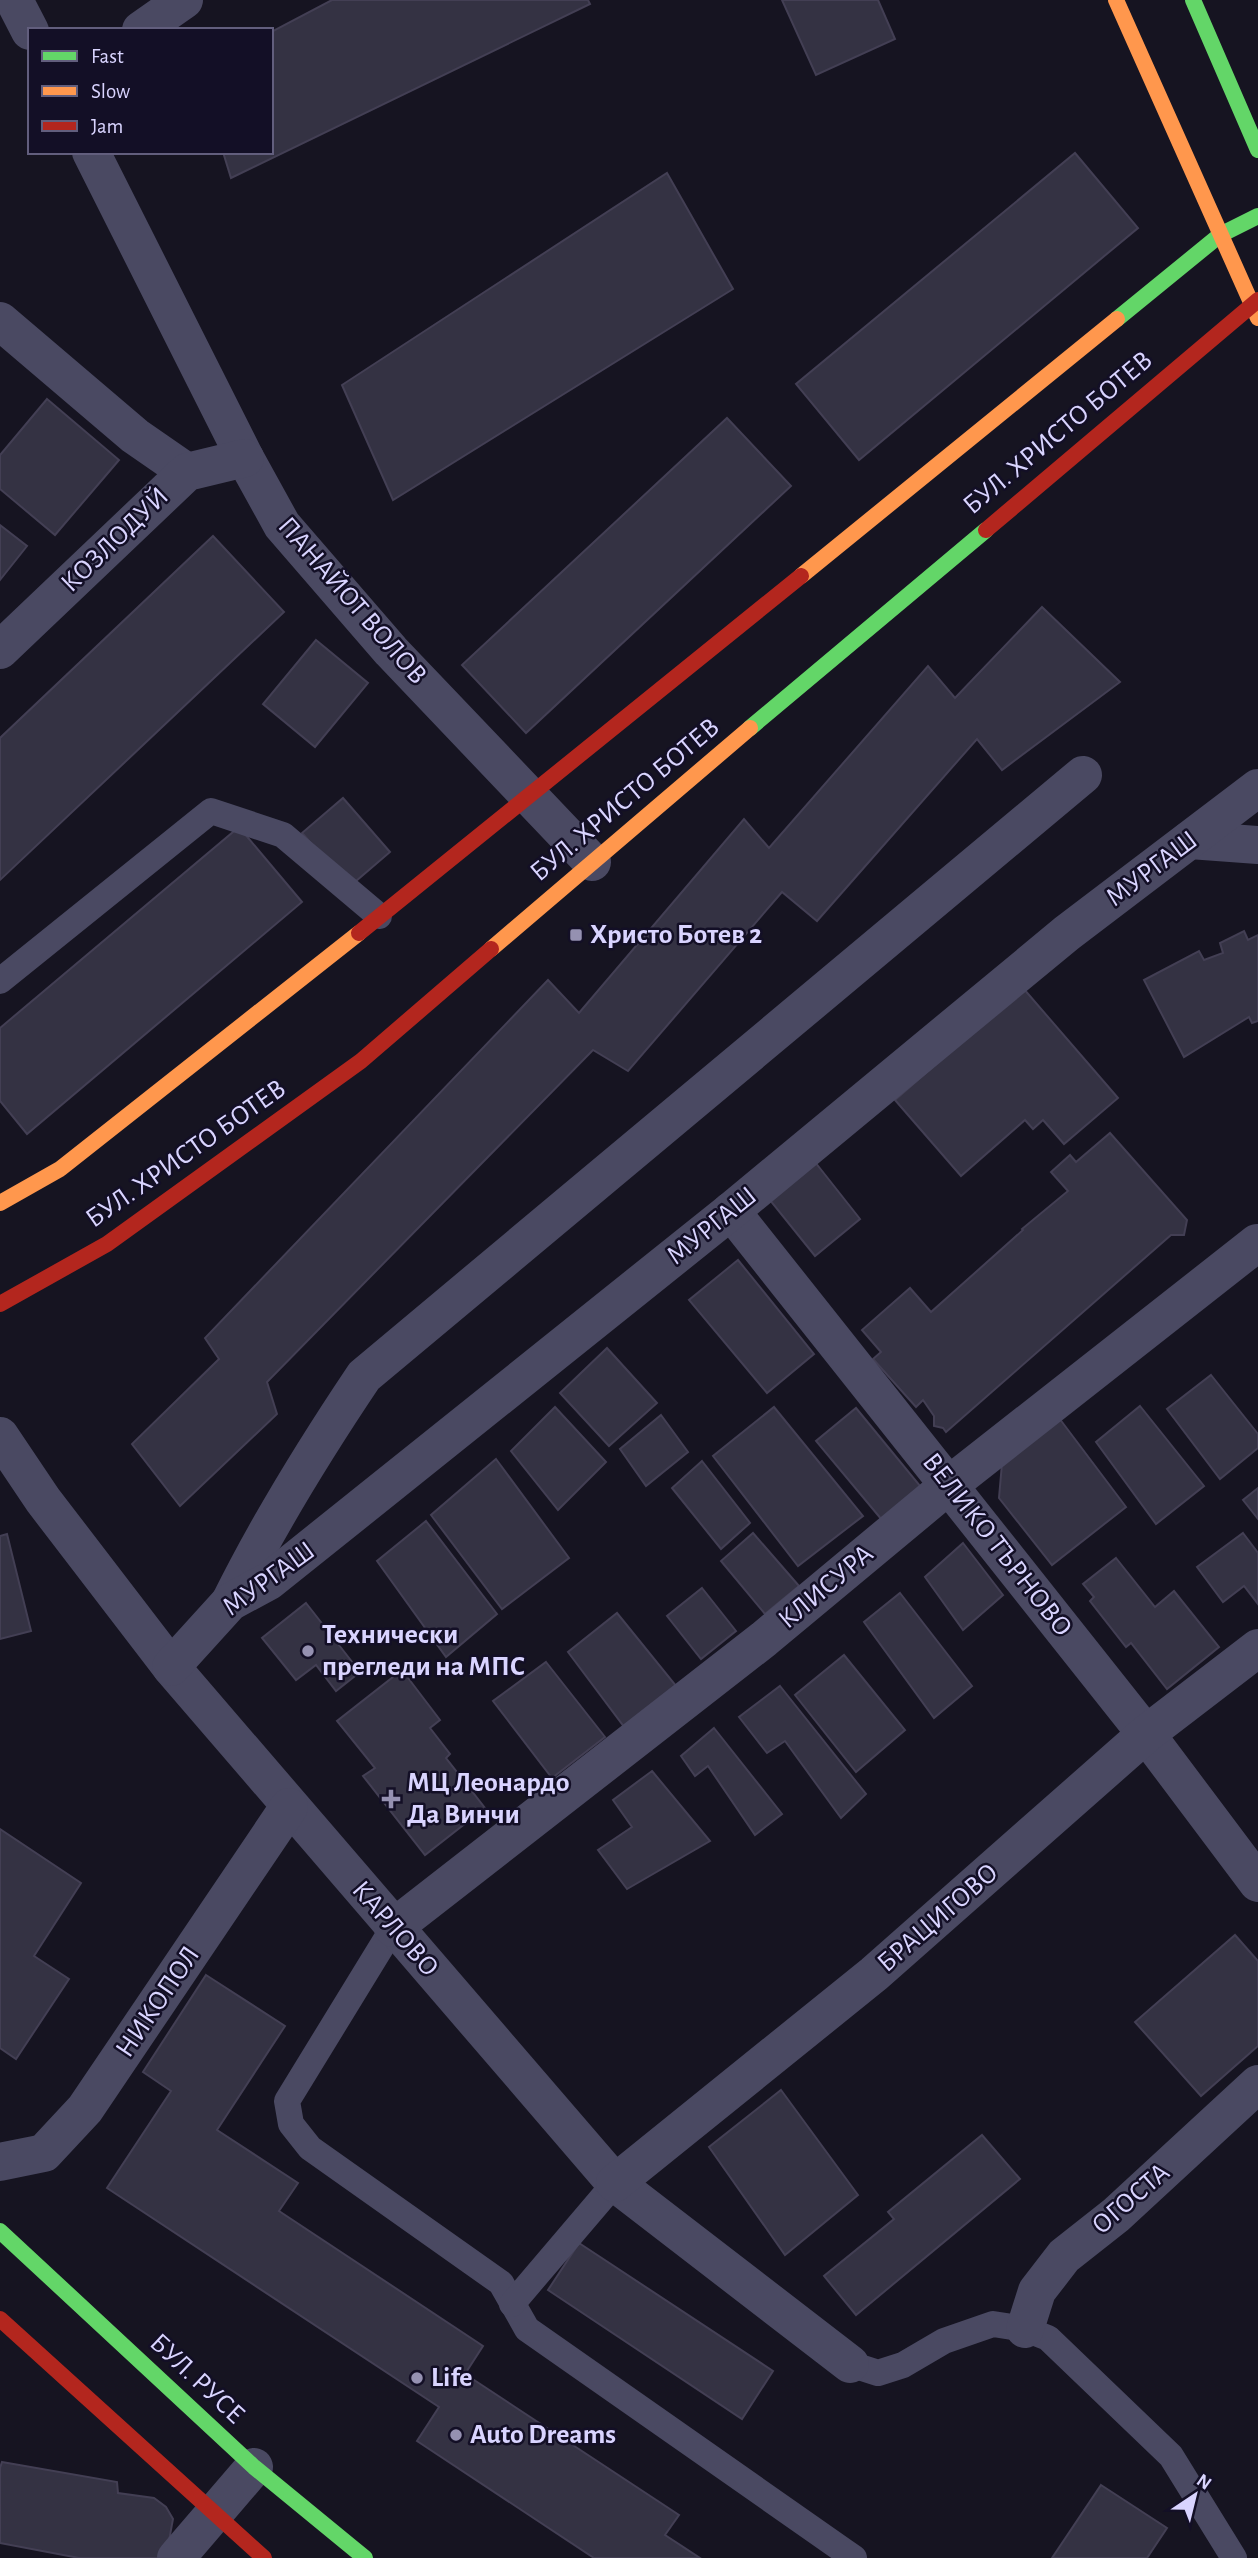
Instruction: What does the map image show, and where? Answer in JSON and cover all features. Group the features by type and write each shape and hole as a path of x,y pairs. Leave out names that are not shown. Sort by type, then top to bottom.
{"main road":[{"path":"1116,0 1220,235 1256,307"},
{"path":"1193,0 1258,150"},
{"name":"БУЛ. ХРИСТО БОТЕВ","path":"0,1203 60,1169 220,1045 531,796 1220,235 1258,216"},
{"name":"БУЛ. ХРИСТО БОТЕВ","path":"0,1304 107,1244 361,1061 592,862 1256,307"},
{"name":"БУЛ. РУСЕ","path":"0,2231 254,2467 365,2558"},
{"path":"0,2319 264,2558"}],"street":[{"path":"14,0 28,28"},
{"path":"144,28 184,0"},
{"name":"ПАНАЙОТ ВОЛОВ","path":"92,154 245,458 282,524 391,651 592,862"},
{"path":"0,321 135,436 187,472"},
{"name":"КОЗЛОДУЙ","path":"0,650 187,472 245,458"},
{"path":"230,1602 258,1544 292,1486 365,1376 1083,775"},
{"name":"МУРГАШ","path":"171,1667 230,1602 269,1581 731,1211 1067,933 1258,788"},
{"path":"1190,840 1258,845"},
{"name":"ВЕЛИКО ТЪРНОВО","path":"731,1211 1146,1734 1258,1883"},
{"name":"КЛИСУРА","path":"393,1928 764,1639 949,1485 1257,1243"},
{"name":"КАРЛОВО","path":"0,1436 43,1500 171,1667 615,2183 850,2364"},
{"name":"БРАЦИГОВО","path":"615,2183 874,1974 1146,1734 1258,1648"},
{"name":"НИКОПОЛ","path":"0,2162 44,2153 85,2109 289,1807"},
{"name":"ОГОСТА","path":"1025,2329 1037,2291 1064,2256 1116,2214 1258,2084"},
{"path":"176,2558 254,2467"}],"lane":[{"path":"0,981 211,811 284,835 379,916"},
{"path":"393,1928 287,2101 291,2124 310,2148 501,2283 527,2329 854,2558"},
{"path":"512,2304 615,2183"},
{"path":"850,2364 878,2373 903,2365 944,2341 993,2323 1025,2329 1048,2338 1171,2456 1234,2558"}],"building":[{"path":"332,0 588,0 590,4 231,178 224,154 273,154 273,31"},
{"path":"782,0 878,0 895,39 816,75"},
{"path":"1075,153 1138,228 859,460 796,384"},
{"path":"667,173 733,289 393,500 342,385"},
{"path":"47,399 119,460 55,535 0,489 0,455"},
{"path":"727,418 791,486 526,733 462,665"},
{"path":"0,525 27,546 0,580"},
{"path":"213,536 284,612 0,880 0,738"},
{"path":"1042,607 1120,682 1002,770 977,739 817,921 782,892 628,1071 593,1050 267,1382 277,1414 180,1506 132,1444 219,1359 205,1338 548,980 579,1013 744,819 769,848 928,666 955,698"},
{"path":"316,640 368,683 315,747 263,704"},
{"path":"343,798 390,852 349,887 302,833"},
{"path":"239,827 302,902 27,1134 0,1101 0,1028"},
{"path":"1244,931 1248,940 1258,935 1258,1021 1252,1023 1249,1017 1184,1057 1144,980 1199,951 1204,960 1223,953 1220,943"},
{"path":"1023,988 1118,1098 1064,1144 1043,1120 1033,1129 1025,1120 961,1176 895,1100"},
{"path":"1110,1133 1187,1220 1184,1235 1171,1235 946,1432 943,1428 934,1426 934,1416 923,1400 916,1407 873,1359 881,1352 862,1330 910,1288 931,1312 1068,1191 1051,1172 1070,1155 1076,1162"},
{"path":"815,1162 860,1219 815,1256 769,1199"},
{"path":"738,1260 814,1354 767,1393 689,1300"},
{"path":"607,1348 657,1403 609,1446 560,1393"},
{"path":"1211,1375 1258,1434 1258,1448 1220,1479 1167,1409"},
{"path":"1140,1406 1204,1486 1156,1524 1096,1442"},
{"path":"555,1407 606,1462 558,1510 511,1451"},
{"path":"774,1407 863,1516 798,1566 713,1456"},
{"path":"856,1408 921,1487 882,1520 816,1441"},
{"path":"1053,1410 1126,1507 1052,1565 999,1498 1003,1452"},
{"path":"661,1415 688,1452 646,1486 620,1449"},
{"path":"496,1459 569,1558 502,1609 431,1515"},
{"path":"702,1461 750,1523 721,1549 672,1488"},
{"path":"1258,1488 1258,1519 1243,1500"},
{"path":"426,1521 497,1614 446,1657 377,1561"},
{"path":"753,1533 799,1586 765,1614 721,1561"},
{"path":"1243,1533 1258,1553 1258,1604 1244,1586 1223,1602 1197,1567"},
{"path":"7,1534 31,1631 0,1639 0,1536"},
{"path":"963,1543 1003,1595 963,1630 925,1577"},
{"path":"1116,1558 1155,1607 1174,1591 1219,1647 1167,1689 1131,1643 1126,1647 1090,1601 1094,1597 1083,1584"},
{"path":"702,1588 736,1631 701,1659 667,1616"},
{"path":"900,1593 972,1686 934,1718 864,1622"},
{"name":"Технически прегледи на МПС","path":"306,1603 360,1672 336,1691 316,1665 296,1680 262,1638"},
{"path":"617,1613 677,1687 625,1728 568,1652"},
{"path":"844,1655 905,1730 856,1772 795,1695"},
{"path":"546,1662 605,1737 552,1778 493,1701"},
{"path":"402,1670 440,1720 430,1728 450,1754 446,1758 485,1808 425,1855 363,1776 375,1768 337,1721"},
{"path":"780,1686 866,1794 841,1818 785,1741 767,1753 739,1717"},
{"path":"714,1728 782,1814 755,1835 708,1766 695,1776 681,1756"},
{"path":"652,1771 710,1841 627,1889 598,1850 632,1827 613,1800"},
{"path":"0,1829 81,1883 34,1956 69,1979 16,2059 0,2048"},
{"path":"1235,1935 1258,1961 1258,2046 1201,2096 1135,2022"},
{"path":"206,1975 285,2026 217,2130 298,2183 279,2211 483,2346 465,2374 679,2515 665,2535 700,2558 594,2558 417,2441 439,2407 107,2188 171,2091 143,2072"},
{"path":"781,2090 858,2195 785,2255 709,2147"},
{"path":"982,2135 1020,2179 856,2315 824,2276 894,2219 888,2212"},
{"path":"579,2243 773,2371 742,2419 548,2290"},
{"path":"2,2462 117,2482 118,2493 154,2498 166,2507 173,2519 168,2546 158,2558 79,2558 0,2543"},
{"path":"1101,2485 1167,2528 1147,2558 1052,2558"}],"traffic: fast":[{"path":"1193,0 1258,150"},
{"path":"1117,319 1220,235 1258,216"},
{"path":"750,728 986,530"},
{"path":"0,2231 254,2467 365,2558"}],"traffic: slow":[{"path":"1116,0 1258,318"},
{"path":"801,576 1117,319"},
{"path":"491,949 750,728"},
{"path":"0,1203 60,1169 359,933"}],"traffic: jam":[{"path":"986,530 1258,300"},
{"path":"359,933 801,576"},
{"path":"0,1304 107,1244 361,1061 491,949"},
{"path":"0,2319 264,2558"}],"place":[{"name":"Христо Ботев 2","path":"576,935"},
{"name":"Технически прегледи на МПС","path":"308,1651"},
{"name":"МЦ Леонардо Да Винчи","path":"391,1799"},
{"name":"Life","path":"417,2378"},
{"name":"Auto Dreams","path":"456,2435"}]}
